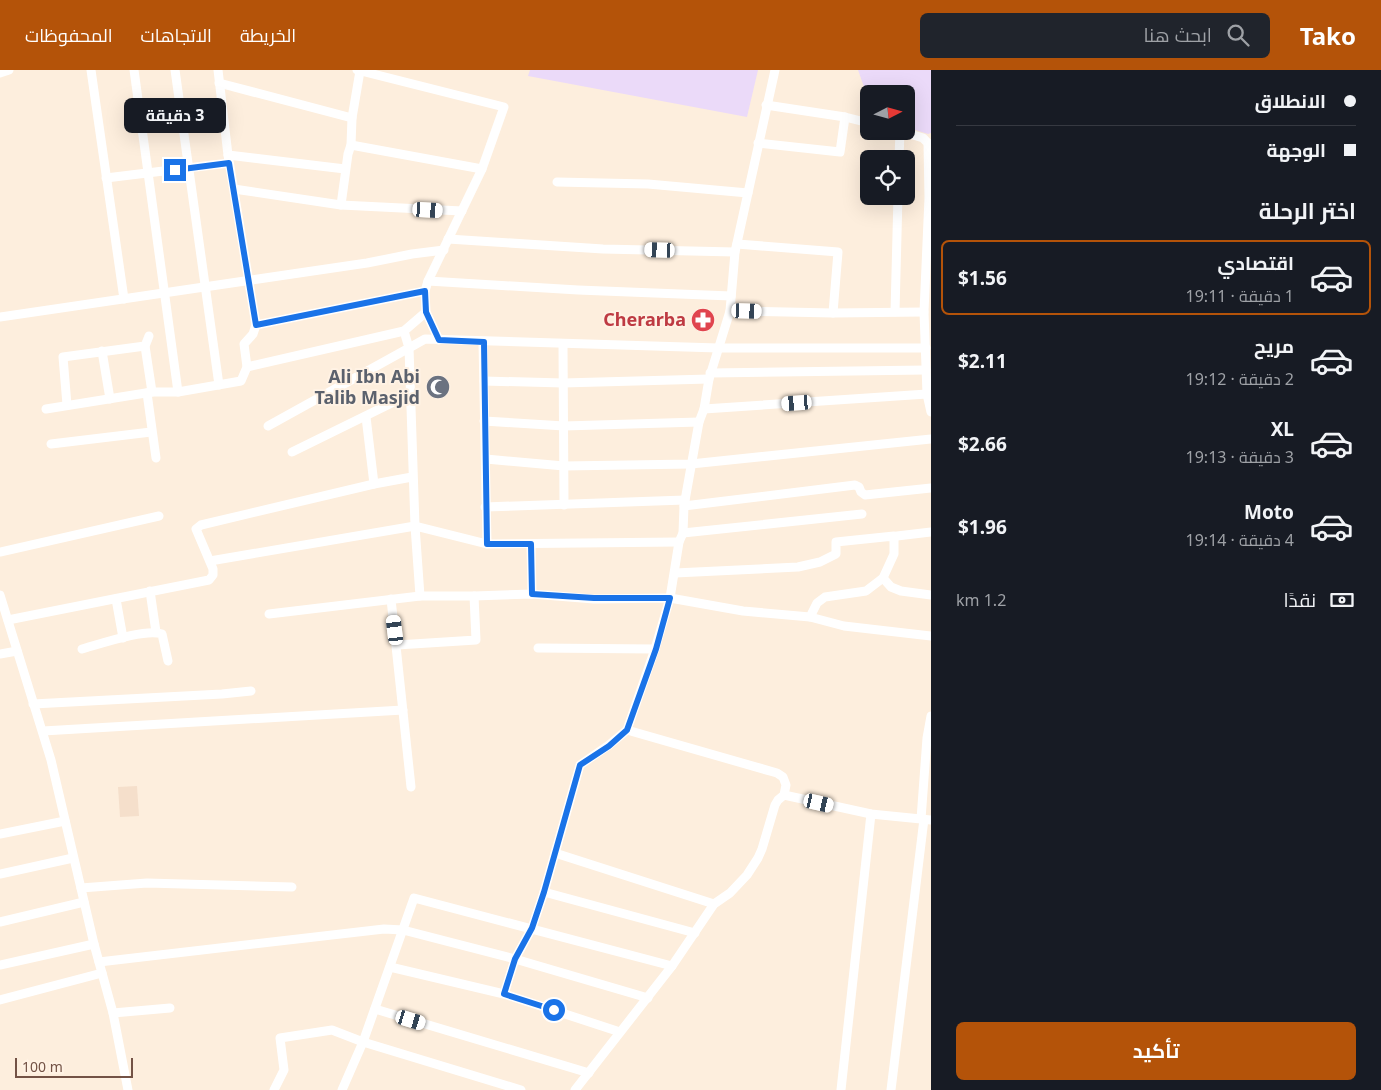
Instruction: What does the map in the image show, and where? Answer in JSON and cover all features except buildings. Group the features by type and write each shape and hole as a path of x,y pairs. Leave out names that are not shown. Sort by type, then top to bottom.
{"street":[{"path":"0,73 9,70"},
{"path":"91,70 124,299"},
{"path":"134,70 178,392"},
{"path":"175,70 219,385"},
{"path":"46,409 150,393 178,392 241,381 247,367 244,344 253,334 256,325 229,159 218,70"},
{"path":"341,205 351,144 358,70 504,107 482,169 425,291 426,312 439,340"},
{"path":"504,994 515,959 532,928 544,892 580,765 609,746 627,730 656,649 675,573 699,422 704,409 710,376 730,311 736,248 775,70"},
{"path":"220,83 352,118"},
{"path":"766,106 845,116 860,120"},
{"path":"758,143 840,152 845,116"},
{"path":"899,150 900,131 922,138 928,143 930,152 928,287 924,312 928,365 927,394 931,410"},
{"path":"351,144 482,169"},
{"path":"106,178 189,168 229,159 346,169"},
{"path":"557,182 648,184 748,192"},
{"path":"234,189 341,205 462,212"},
{"path":"895,312 898,205"},
{"path":"448,239 603,248 736,248 838,252 833,313"},
{"path":"0,317 249,281 444,250"},
{"path":"428,282 731,296"},
{"path":"256,325 425,291"},
{"path":"730,311 924,312"},
{"path":"247,367 404,331 426,312"},
{"path":"404,331 408,348 414,526 420,596"},
{"path":"149,336 145,346 150,393 151,432 156,458"},
{"path":"268,426 425,340 718,348 926,348"},
{"path":"484,342 487,544"},
{"path":"564,345 564,505"},
{"path":"67,405 63,357 145,346"},
{"path":"102,351 110,399"},
{"path":"484,381 564,383 928,365"},
{"path":"292,452 410,394"},
{"path":"704,409 927,394"},
{"path":"366,417 374,484"},
{"path":"484,421 564,426 699,422"},
{"path":"51,444 151,432"},
{"path":"486,459 564,466 692,464 931,439"},
{"path":"8,620 208,580 213,575 213,569 196,529 201,525 374,484 412,477"},
{"path":"485,507 685,503 855,486 860,487 861,492 866,495 931,488"},
{"path":"210,561 414,526 487,544 531,544 681,538 862,514"},
{"path":"0,552 159,516"},
{"path":"897,536 931,532"},
{"path":"675,573 798,567 820,562 836,554 836,542 894,536 894,554 883,578 866,591 825,597 817,603 810,616"},
{"path":"531,544 532,594"},
{"path":"883,578 891,587 901,591 931,595"},
{"path":"150,591 156,632"},
{"path":"269,614 420,596 532,594 594,598 670,598 743,611 810,616 844,626 931,636"},
{"path":"0,595 43,731 94,944 113,1013 128,1090"},
{"path":"397,645 476,640 474,596"},
{"path":"116,599 123,638"},
{"path":"391,599 411,787"},
{"path":"82,649 123,638 156,632 162,634 168,661"},
{"path":"538,648 656,649"},
{"path":"0,654 16,650"},
{"path":"33,704 251,691"},
{"path":"43,731 403,710"},
{"path":"891,1090 925,819 931,716"},
{"path":"575,1090 672,966 714,904 730,892 747,875 758,858 775,806 784,795 786,785 783,776 777,773 627,730"},
{"path":"784,795 870,814 925,819"},
{"path":"841,1090 870,814"},
{"path":"0,834 65,821"},
{"path":"555,853 714,904"},
{"path":"0,874 74,858"},
{"path":"81,888 147,883 292,887"},
{"path":"544,892 695,932"},
{"path":"342,1090 364,1042 414,898 672,966"},
{"path":"0,922 84,902"},
{"path":"99,962 384,929 403,930 515,959 648,998"},
{"path":"0,965 94,944"},
{"path":"390,967 504,994 620,1032"},
{"path":"0,1000 102,973"},
{"path":"113,1013 170,1008"},
{"path":"375,1009 589,1073"},
{"path":"274,1090 284,1070 280,1038 332,1030 364,1042 520,1090"}],"shaded area":[{"path":"530,70 758,70 747,117 528,76"},
{"path":"858,70 931,70 931,133 928,134 915,130 915,85 863,85"},
{"path":"137,786 139,816 120,817 118,787"}],"place":[{"name":"Cherarba","path":"703,320"},
{"name":"Ali Ibn Abi Talib Masjid","path":"438,387"}],"route":[{"path":"175,170 229,163 256,325 425,291 426,312 439,340 484,342 487,544 531,544 532,594 594,598 670,598 656,649 627,730 609,746 580,765 544,892 532,928 515,959 504,994 554,1010"}]}
